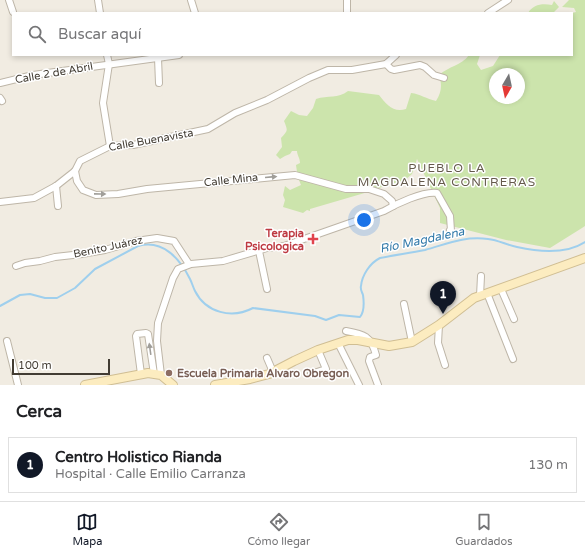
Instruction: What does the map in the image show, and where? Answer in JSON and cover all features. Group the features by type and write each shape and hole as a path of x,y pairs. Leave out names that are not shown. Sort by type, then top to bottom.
{"street":[{"path":"9,0 13,12"},
{"path":"98,0 100,12"},
{"path":"191,0 195,12"},
{"path":"347,0 348,12"},
{"path":"490,12 508,0"},
{"path":"107,56 109,64 103,103 110,146"},
{"name":"Calle 2 de Abril","path":"0,83 33,74 172,56"},
{"path":"393,56 386,64 394,70 420,65 425,67 434,75 444,78"},
{"path":"158,58 159,83"},
{"name":"Calle Buenavista","path":"0,202 34,198 56,186 75,171 80,161 110,146 134,145 208,129 235,113 267,100 328,70 352,70 386,64"},
{"name":"Calle Mina","path":"75,171 77,181 83,190 96,195 118,194 147,189 295,174 346,189 369,189 384,194 392,201 393,206"},
{"path":"56,186 58,206"},
{"path":"157,375 158,323 173,278 178,268 188,264 223,261 267,248 284,246 384,211 430,192 437,193 450,216 451,231 450,230"},
{"name":"Benito Juárez","path":"16,266 55,257 105,250 136,240 157,238 174,242 188,264"},
{"path":"259,251 267,289"},
{"path":"215,385 251,382 318,350 338,343 358,340 389,346 412,342 439,325 468,301 483,294 501,289 585,258"},
{"path":"481,276 483,294 513,359"},
{"path":"501,289 514,319"},
{"path":"404,304 412,342"},
{"path":"439,325 438,343 445,365"},
{"path":"346,331 362,334 370,339 376,355 370,357 368,361 378,385"},
{"path":"141,374 136,336 137,334 146,333 148,334 157,375"},
{"path":"8,341 18,385"},
{"path":"338,343 359,385"},
{"path":"311,374 326,369 318,350"},
{"path":"267,358 273,372"},
{"path":"84,385 110,383 141,374 157,375 173,385"}],"green space":[{"path":"569,0 585,0 585,226 550,248 506,240 440,223 440,208 417,159 412,174 405,180 310,209 310,211 307,210 303,213 283,207 285,200 283,195 285,186 290,190 301,185 299,180 303,175 297,172 296,165 300,163 300,160 297,151 292,151 290,154 280,159 276,155 282,147 281,138 287,130 284,121 291,111 299,115 307,116 313,108 316,99 337,96 348,91 379,95 390,107 401,110 406,109 411,93 436,101 441,88 439,75 459,64 468,56 480,56 477,64 481,70 493,66 499,56 573,56 573,13 576,12 574,8 562,7"},
{"path":"554,1 559,7 554,12 529,12 535,6 542,4 552,5"}],"waterway":[{"name":"Río Magdalena","path":"0,306 20,295 30,294 45,298 57,298 75,288 95,269 138,246 155,245 170,252 176,258 191,280 195,291 200,298 213,309 220,312 237,313 253,308 315,316 326,320 339,315 360,317 364,301 361,288 363,278 370,266 380,258 425,250 455,241 479,238 517,247 543,251 560,251 585,242"}],"place":[{"name":"Terapia Psicologica","path":"313,239"},
{"name":"Centro Holistico Rianda","path":"443,314"},
{"name":"Escuela Primaria Alvaro Obregon","path":"169,373"}],"district":[{"name":"PUEBLO LA MAGDALENA CONTRERAS","path":"447,175"}]}
